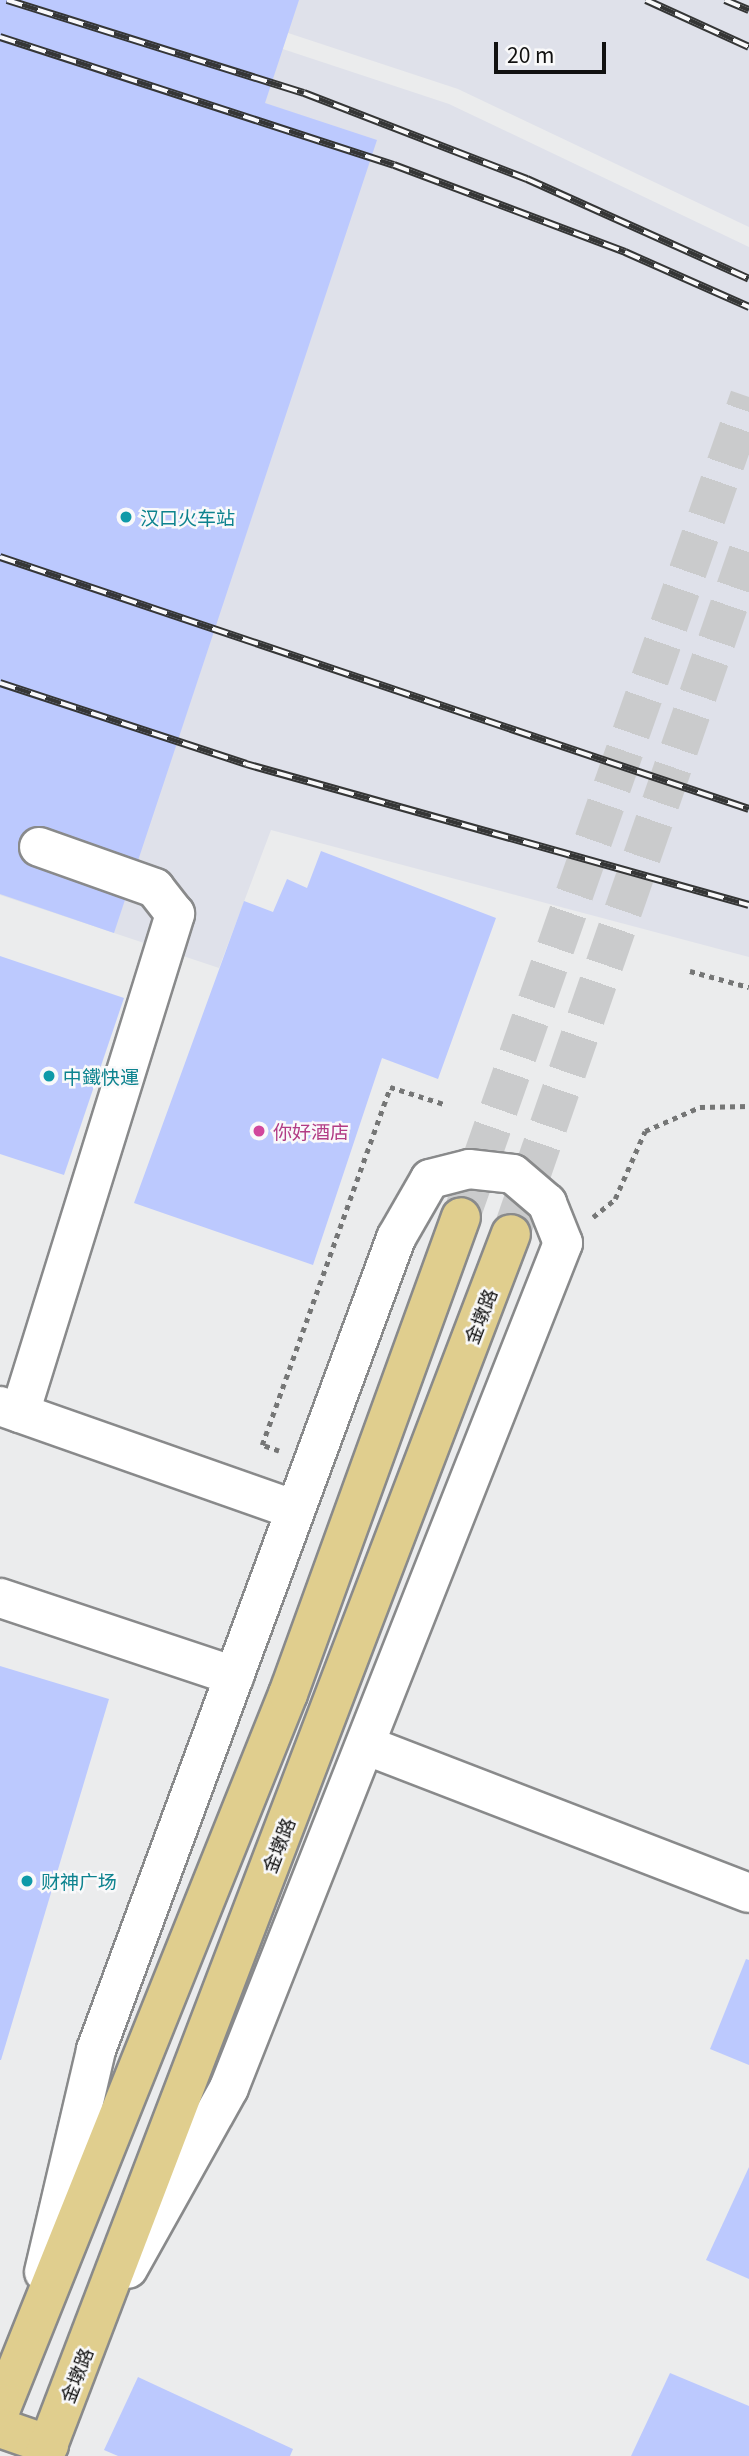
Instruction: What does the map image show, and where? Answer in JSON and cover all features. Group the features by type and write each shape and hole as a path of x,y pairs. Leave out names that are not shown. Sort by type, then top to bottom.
{"main road":[{"path":"0,2411 288,1694 461,1217"},
{"name":"金墩路","path":"47,2451 512,1234"},
{"path":"0,2428 47,2451"}],"street":[{"path":"39,847 155,888 175,914 10,1410 295,1510"},
{"path":"34,2322 96,2050 397,1238 430,1179 469,1169 513,1174 547,1203 563,1243 368,1746 229,2088 96,2325"},
{"path":"0,1598 234,1676"},
{"path":"368,1746 749,1893"}],"path":[{"path":"690,971 749,987"},
{"path":"313,1462 262,1445 342,1216 390,1087 444,1104"},
{"path":"563,1243 615,1199 645,1131 700,1107 749,1106"}],"shaded area":[{"path":"0,0 134,0 449,104 749,247 749,957 271,830 219,968 0,895"},
{"path":"188,0 749,0 749,227 458,89"}],"building":[{"name":"汉口火车站","path":"0,0 299,0 265,103 377,140 114,933 0,894"},
{"path":"321,851 496,918 438,1079 382,1058 313,1265 134,1203 244,901 273,912 287,879 307,888"},
{"name":"中鐵快運","path":"0,956 124,998 64,1175 0,1154"},
{"name":"财神广场","path":"0,1666 109,1699 1,2060 0,2060"},
{"path":"746,1959 749,1960 749,2065 710,2049"},
{"path":"749,2167 749,2279 706,2260"},
{"path":"670,2373 749,2406 749,2456 631,2456"},
{"path":"138,2377 293,2449 290,2456 118,2456 104,2450"}],"tunnel":[{"path":"461,1217 749,397"},
{"path":"511,1234 749,548"}],"railway":[{"path":"7,0 304,93 527,179 749,279"},
{"path":"646,0 749,47"},
{"path":"725,0 749,10"},
{"path":"0,37 394,165 625,252 749,307"},
{"path":"0,557 749,809"},
{"path":"0,683 246,764 749,905"}],"place":[{"name":"汉口火车站","path":"126,517"},
{"name":"中鐵快運","path":"49,1076"},
{"name":"你好酒店","path":"259,1131"},
{"name":"财神广场","path":"27,1881"}]}
